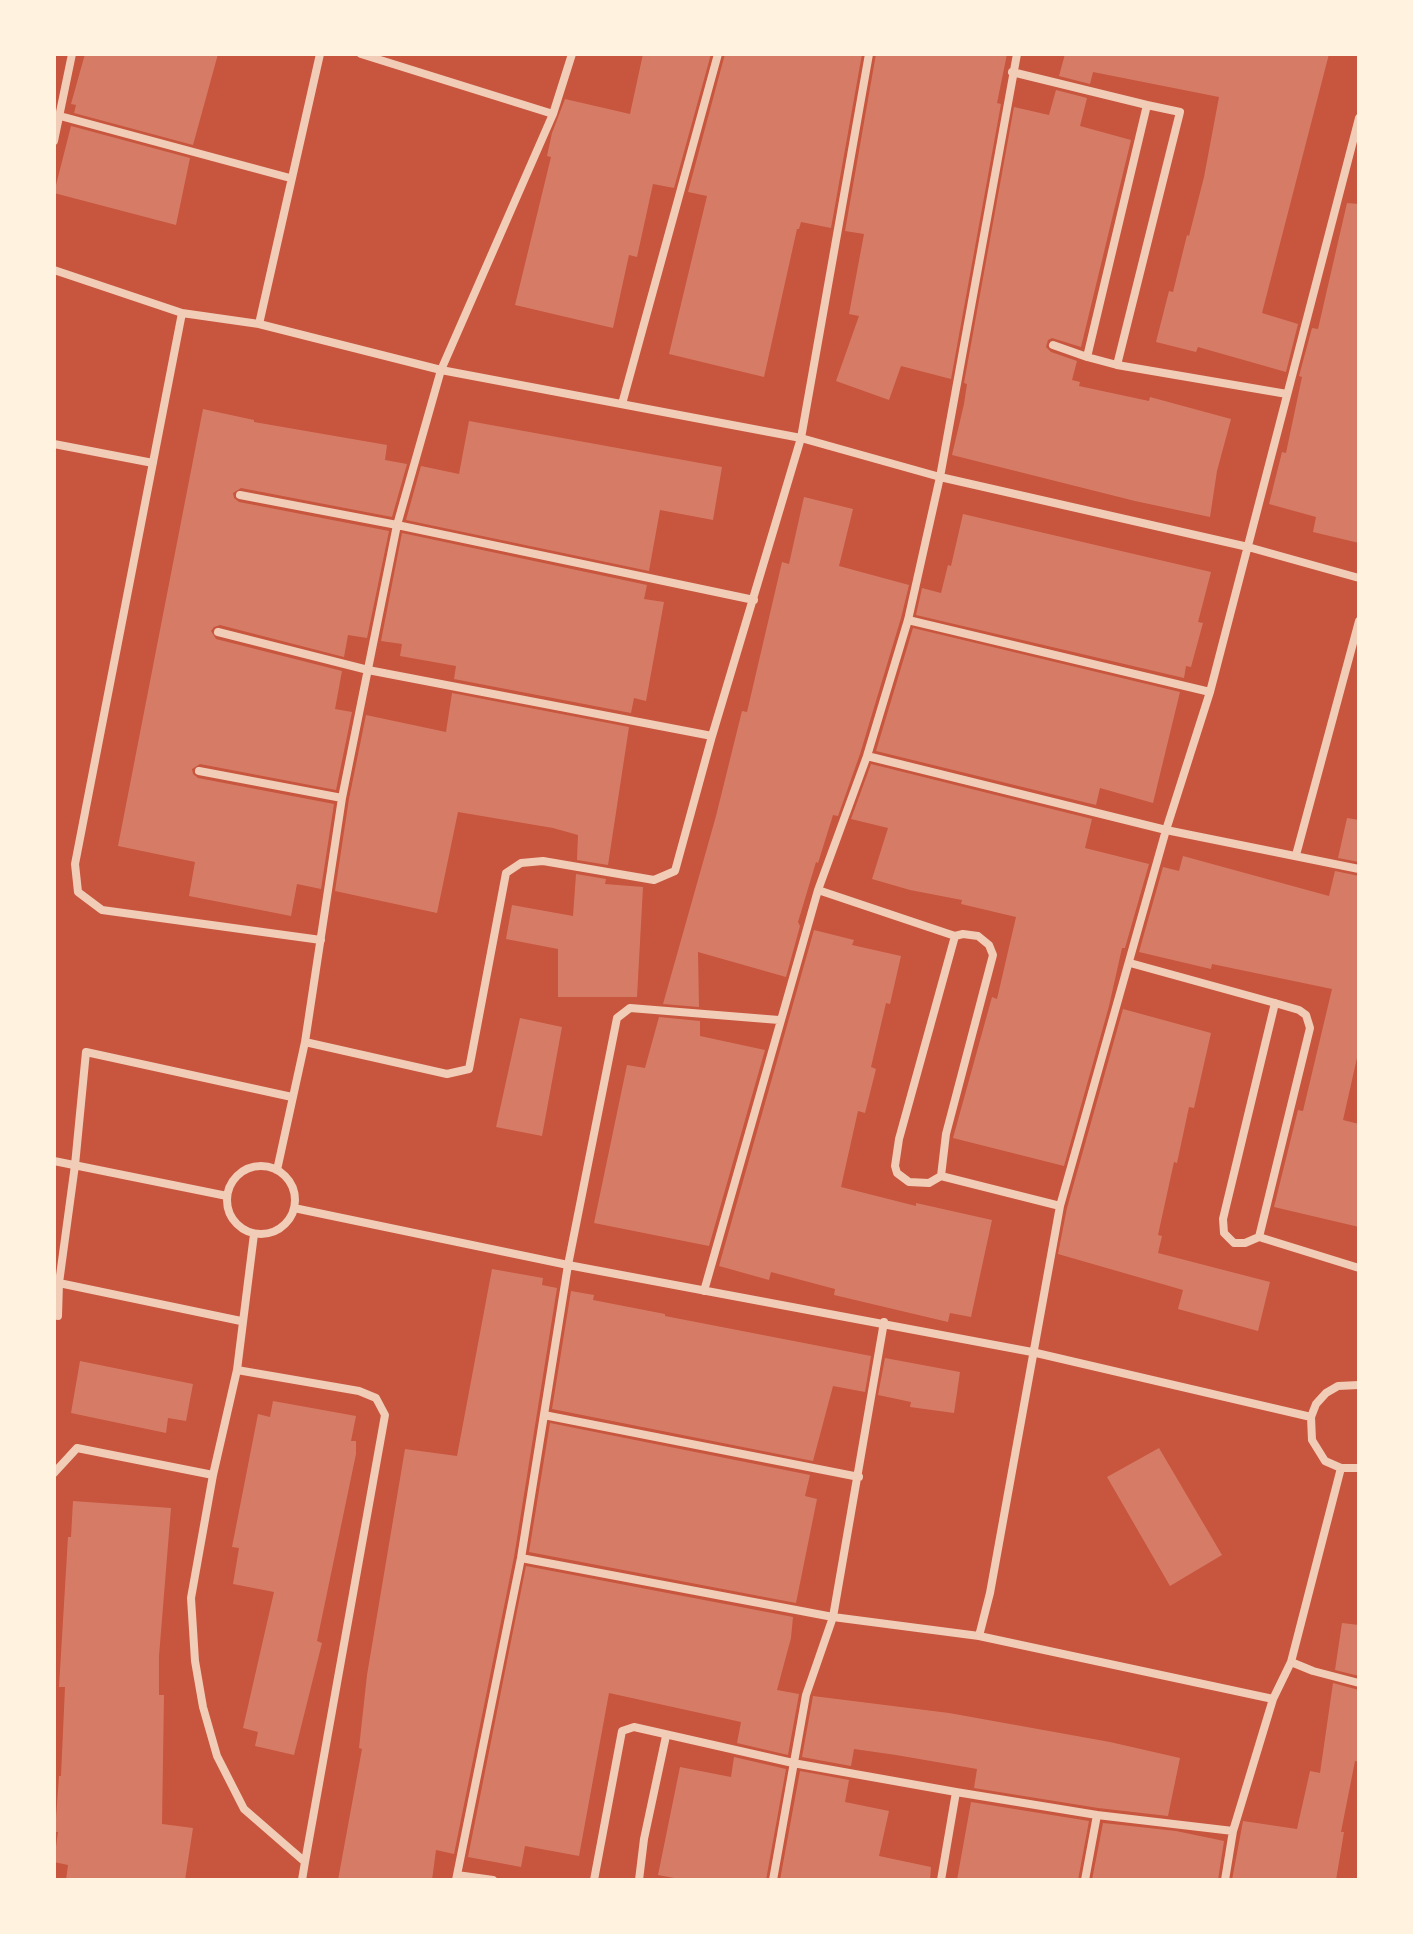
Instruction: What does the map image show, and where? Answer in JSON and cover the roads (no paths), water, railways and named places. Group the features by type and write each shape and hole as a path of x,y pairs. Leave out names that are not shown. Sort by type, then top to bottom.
{"street":[{"path":"54,141 72,54"},
{"path":"259,324 320,54"},
{"path":"361,54 553,114"},
{"path":"277,1170 305,1042 342,798 397,525 441,370 553,114 572,54"},
{"path":"622,404 718,54"},
{"path":"305,1042 447,1074 469,1069 506,873 521,863 543,861 654,880 675,871 801,438 869,54"},
{"path":"704,1291 818,890 867,756 908,620 940,477 1017,54"},
{"path":"1012,72 1180,112 1117,365"},
{"path":"1087,357 1147,105"},
{"path":"60,116 290,178"},
{"path":"979,1636 990,1593 1060,1206 1166,830 1210,692 1355,145 1359,118"},
{"path":"54,270 182,313 259,324 441,370 801,438 940,477 1248,547 1359,578"},
{"path":"182,313 75,864 78,892 102,910 321,940"},
{"path":"1053,345 1117,365 1287,394"},
{"path":"54,444 153,463"},
{"path":"240,495 754,600"},
{"path":"908,620 1210,692"},
{"path":"1296,855 1359,621"},
{"path":"218,632 368,670 712,736"},
{"path":"867,756 1166,830 1359,869"},
{"path":"199,771 342,798"},
{"path":"818,890 955,936 978,936 989,945 993,955 946,1134 941,1176"},
{"path":"955,936 903,1124 895,1166 897,1173 909,1182 929,1183 941,1176 1060,1206"},
{"path":"1130,963 1299,1010 1306,1015 1310,1028 1259,1237"},
{"path":"1275,1003 1223,1219 1224,1233 1234,1243 1245,1243 1259,1237 1359,1268"},
{"path":"493,1880 456,1878 521,1558 568,1265 617,1018 630,1008 779,1020"},
{"path":"58,1316 59,1283 86,1052 292,1097"},
{"path":"54,1161 227,1196"},
{"path":"261,1166 277,1170 290,1182 295,1193 294,1208 286,1225 276,1232 254,1234 235,1223 229,1213 227,1196 232,1182 250,1167 261,1166"},
{"path":"294,1208 568,1265 1032,1352 1311,1417"},
{"path":"254,1234 237,1370 213,1475 191,1598 195,1661 203,1707 217,1756 244,1809 305,1862"},
{"path":"59,1283 241,1321"},
{"path":"773,1880 806,1695 833,1617 884,1322"},
{"path":"237,1370 359,1391 376,1398 385,1415 302,1880"},
{"path":"1359,1385 1338,1386 1326,1393 1316,1404 1311,1417 1312,1440 1325,1461 1341,1468 1359,1468"},
{"path":"544,1415 859,1477"},
{"path":"54,1473 77,1448 213,1475"},
{"path":"1225,1880 1233,1831 1273,1699 1291,1662 1341,1468"},
{"path":"521,1558 833,1617 979,1636 1273,1699"},
{"path":"1291,1662 1359,1683"},
{"path":"594,1880 622,1731 634,1727 793,1763 956,1792 1097,1815 1233,1831"},
{"path":"639,1880 644,1839 666,1736"},
{"path":"941,1880 956,1792"},
{"path":"1085,1880 1097,1815"}]}
